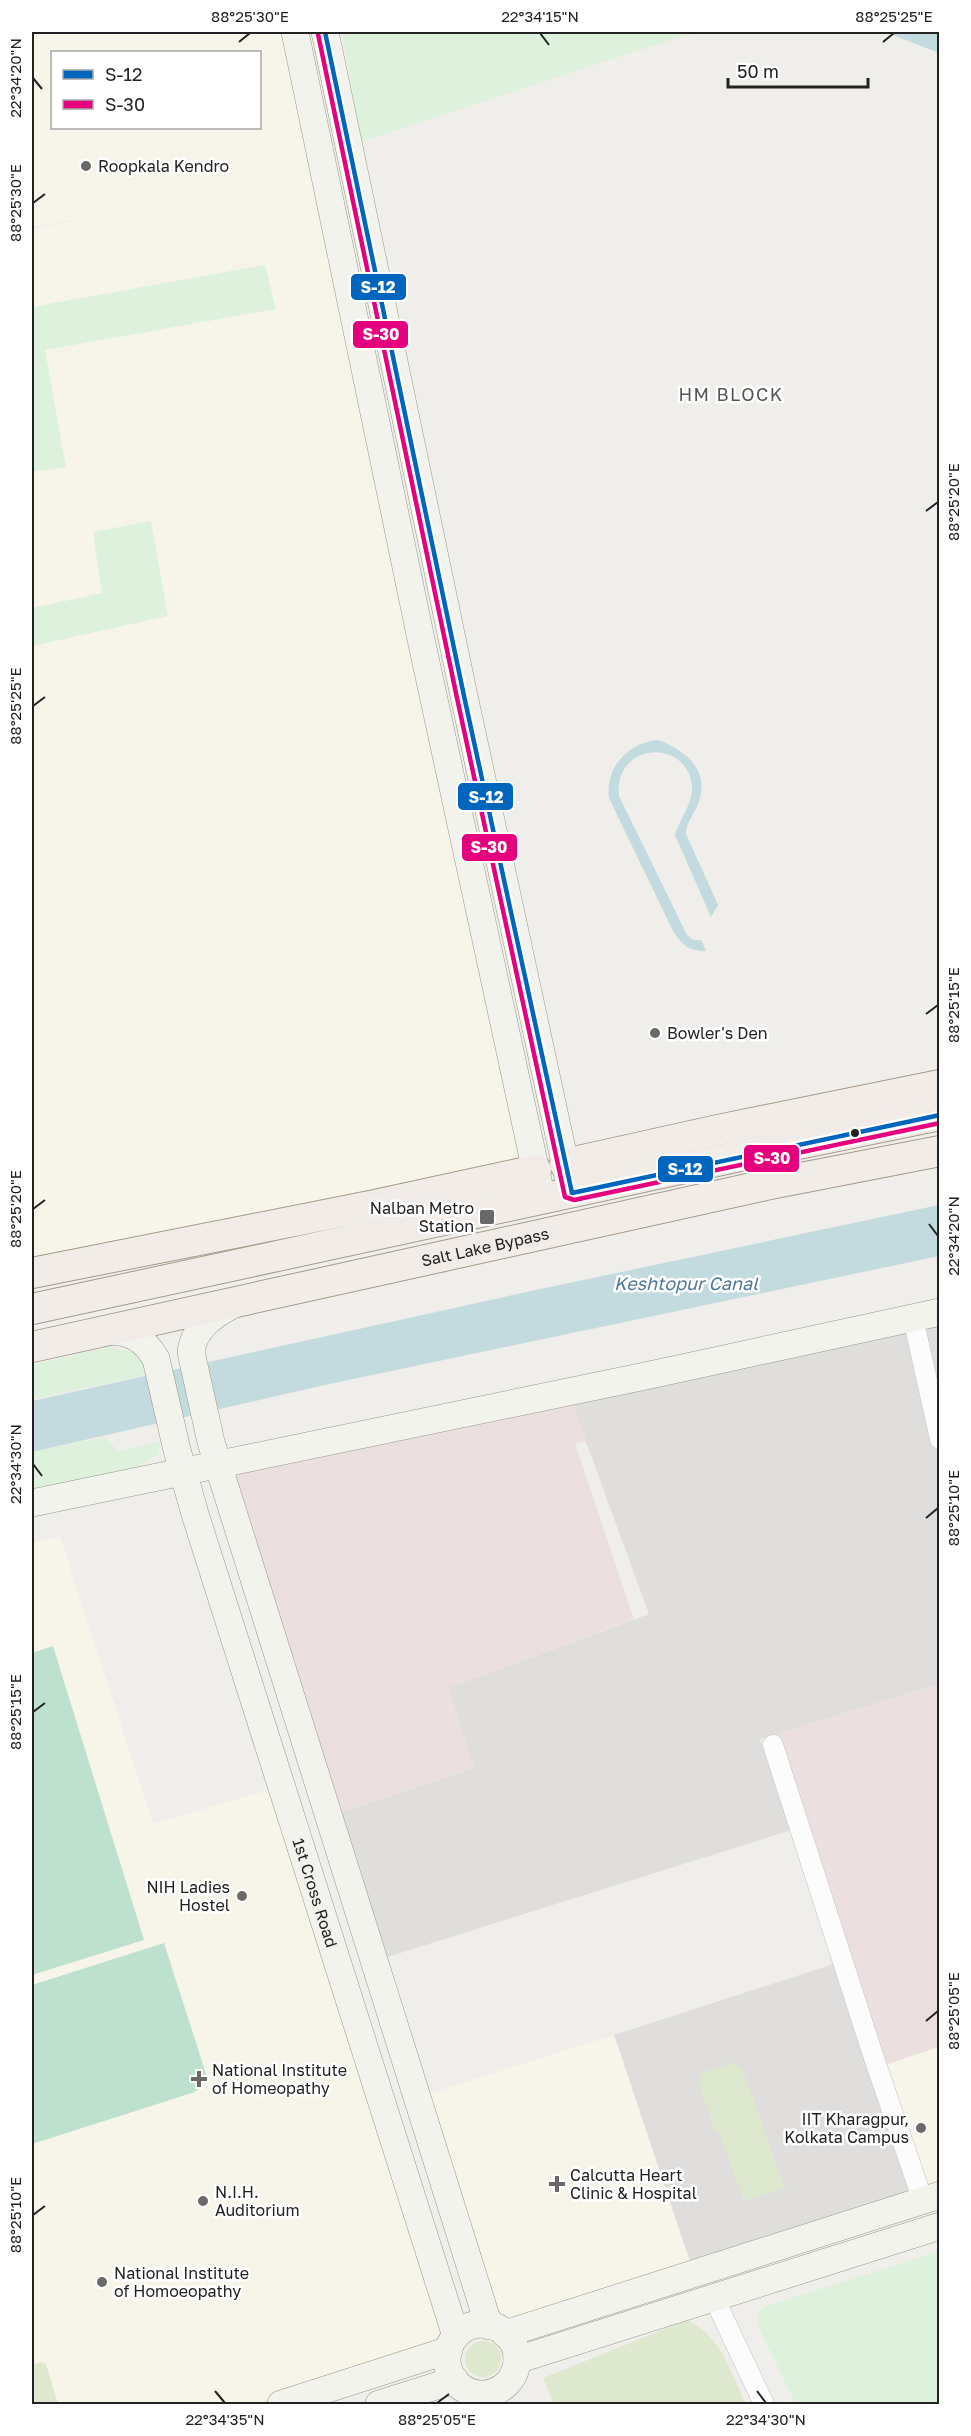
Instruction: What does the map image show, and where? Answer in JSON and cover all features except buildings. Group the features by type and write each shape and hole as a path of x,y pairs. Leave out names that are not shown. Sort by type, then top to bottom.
{"main road":[{"path":"565,1164 939,1085"},
{"path":"32,1309 939,1115"},
{"name":"Salt Lake Bypass","path":"32,1347 770,1184 939,1151"},
{"path":"32,1273 536,1170"},
{"path":"271,1258 303,1219"}],"street":[{"path":"295,32 542,1200"},
{"path":"325,32 461,684 572,1193"},
{"path":"306,88 336,83"},
{"path":"536,1170 565,1164"},
{"name":"1st Cross Road","path":"238,1302 215,1315 192,1341 191,1352 214,1453 422,2112 497,2330"},
{"path":"32,1503 180,1460 939,1312"},
{"path":"913,1318 939,1439"},
{"name":"1st Cross Road","path":"104,1331 133,1334 150,1348 156,1359 180,1460 389,2123 453,2343"},
{"path":"252,1693 286,1685"},
{"path":"497,2330 931,2198 874,2058 773,1745"},
{"path":"389,2123 422,2112"},
{"path":"896,2209 903,2238"},
{"path":"379,2404 494,2392 714,2298 939,2226"},
{"path":"714,2298 764,2404"},
{"path":"471,2393 448,2366 453,2343 466,2328 478,2325 497,2330 510,2339 515,2350 515,2382"},
{"path":"281,2404 453,2343"}],"shaded area":[{"path":"32,32 285,32 522,1162 32,1261 32,229 105,214 32,227"},
{"path":"939,1317 939,1684 760,1739 795,1829 381,1959 336,1814 474,1768 448,1688 649,1614 570,1398"},
{"path":"570,1398 587,1441 575,1444 634,1619 449,1688 474,1768 336,1814 223,1474"},
{"name":"National Institute of Homeopathy","path":"60,1537 153,1824 276,1788 446,2333 438,2344 254,2404 32,2404 32,1543"},
{"path":"939,1684 939,2047 882,2066 773,1735"},
{"path":"837,1963 913,2197 693,2271 614,2035"},
{"name":"Calcutta Heart Clinic & Hospital","path":"614,2035 693,2271 508,2330 493,2318 422,2096"},
{"name":"IIT Kharagpur, Kolkata Campus","path":"939,2047 939,2190 925,2194 882,2066"}],"green space":[{"path":"342,32 695,32 361,142"},
{"path":"265,265 276,309 45,350 66,467 32,472 32,307"},
{"path":"151,521 168,616 32,646 32,608 102,593 93,532"},
{"path":"108,1347 133,1352 149,1365 146,1375 32,1399 32,1365"},
{"path":"105,1437 119,1452 160,1441 159,1453 135,1469 32,1492 32,1452"},
{"path":"53,1646 144,1940 32,1975 32,1653"},
{"path":"164,1943 206,2074 204,2083 195,2092 32,2144 32,1985"},
{"path":"732,2063 742,2068 785,2188 748,2200 743,2198 720,2134 714,2128 699,2083 701,2073"},
{"path":"939,2251 939,2404 796,2404 757,2324 758,2314 764,2307"},
{"path":"687,2320 699,2327 717,2345 730,2367 746,2404 554,2404 543,2378"},
{"path":"483,2341 496,2346 501,2359 496,2372 483,2377 470,2372 465,2359 470,2346"},
{"path":"41,2362 46,2364 58,2404 32,2404 32,2365"}],"water":[{"path":"885,32 939,32 939,53"},
{"path":"658,740 686,756 693,763 701,781 698,804 687,826 686,834 718,905 711,917 675,835 692,793 687,771 678,760 666,754 652,752 638,756 627,765 620,778 619,796 687,935 693,940 701,940 706,951 686,946 673,931 609,798 611,776 621,758 637,746"},
{"name":"Keshtopur Canal","path":"939,1205 939,1256 320,1386 32,1452 32,1401 531,1291"}],"transit line":[{"name":"S-12","path":"325,32 464,696 572,1193 940,1115"},
{"name":"S-30","path":"318,34 457,698 565,1197 574,1200 940,1123"}],"place":[{"name":"Roopkala Kendro","path":"86,166"},
{"name":"Bowler's Den","path":"655,1033"},
{"name":"Nalban Metro Station","path":"487,1217"},
{"name":"NIH Ladies Hostel","path":"242,1896"},
{"name":"National Institute of Homeopathy","path":"199,2079"},
{"name":"IIT Kharagpur, Kolkata Campus","path":"921,2128"},
{"name":"Calcutta Heart Clinic & Hospital","path":"557,2184"},
{"name":"N.I.H. Auditorium","path":"203,2201"},
{"name":"National Institute of Homoeopathy","path":"102,2282"}],"district":[{"name":"HM BLOCK","path":"731,395"}]}
